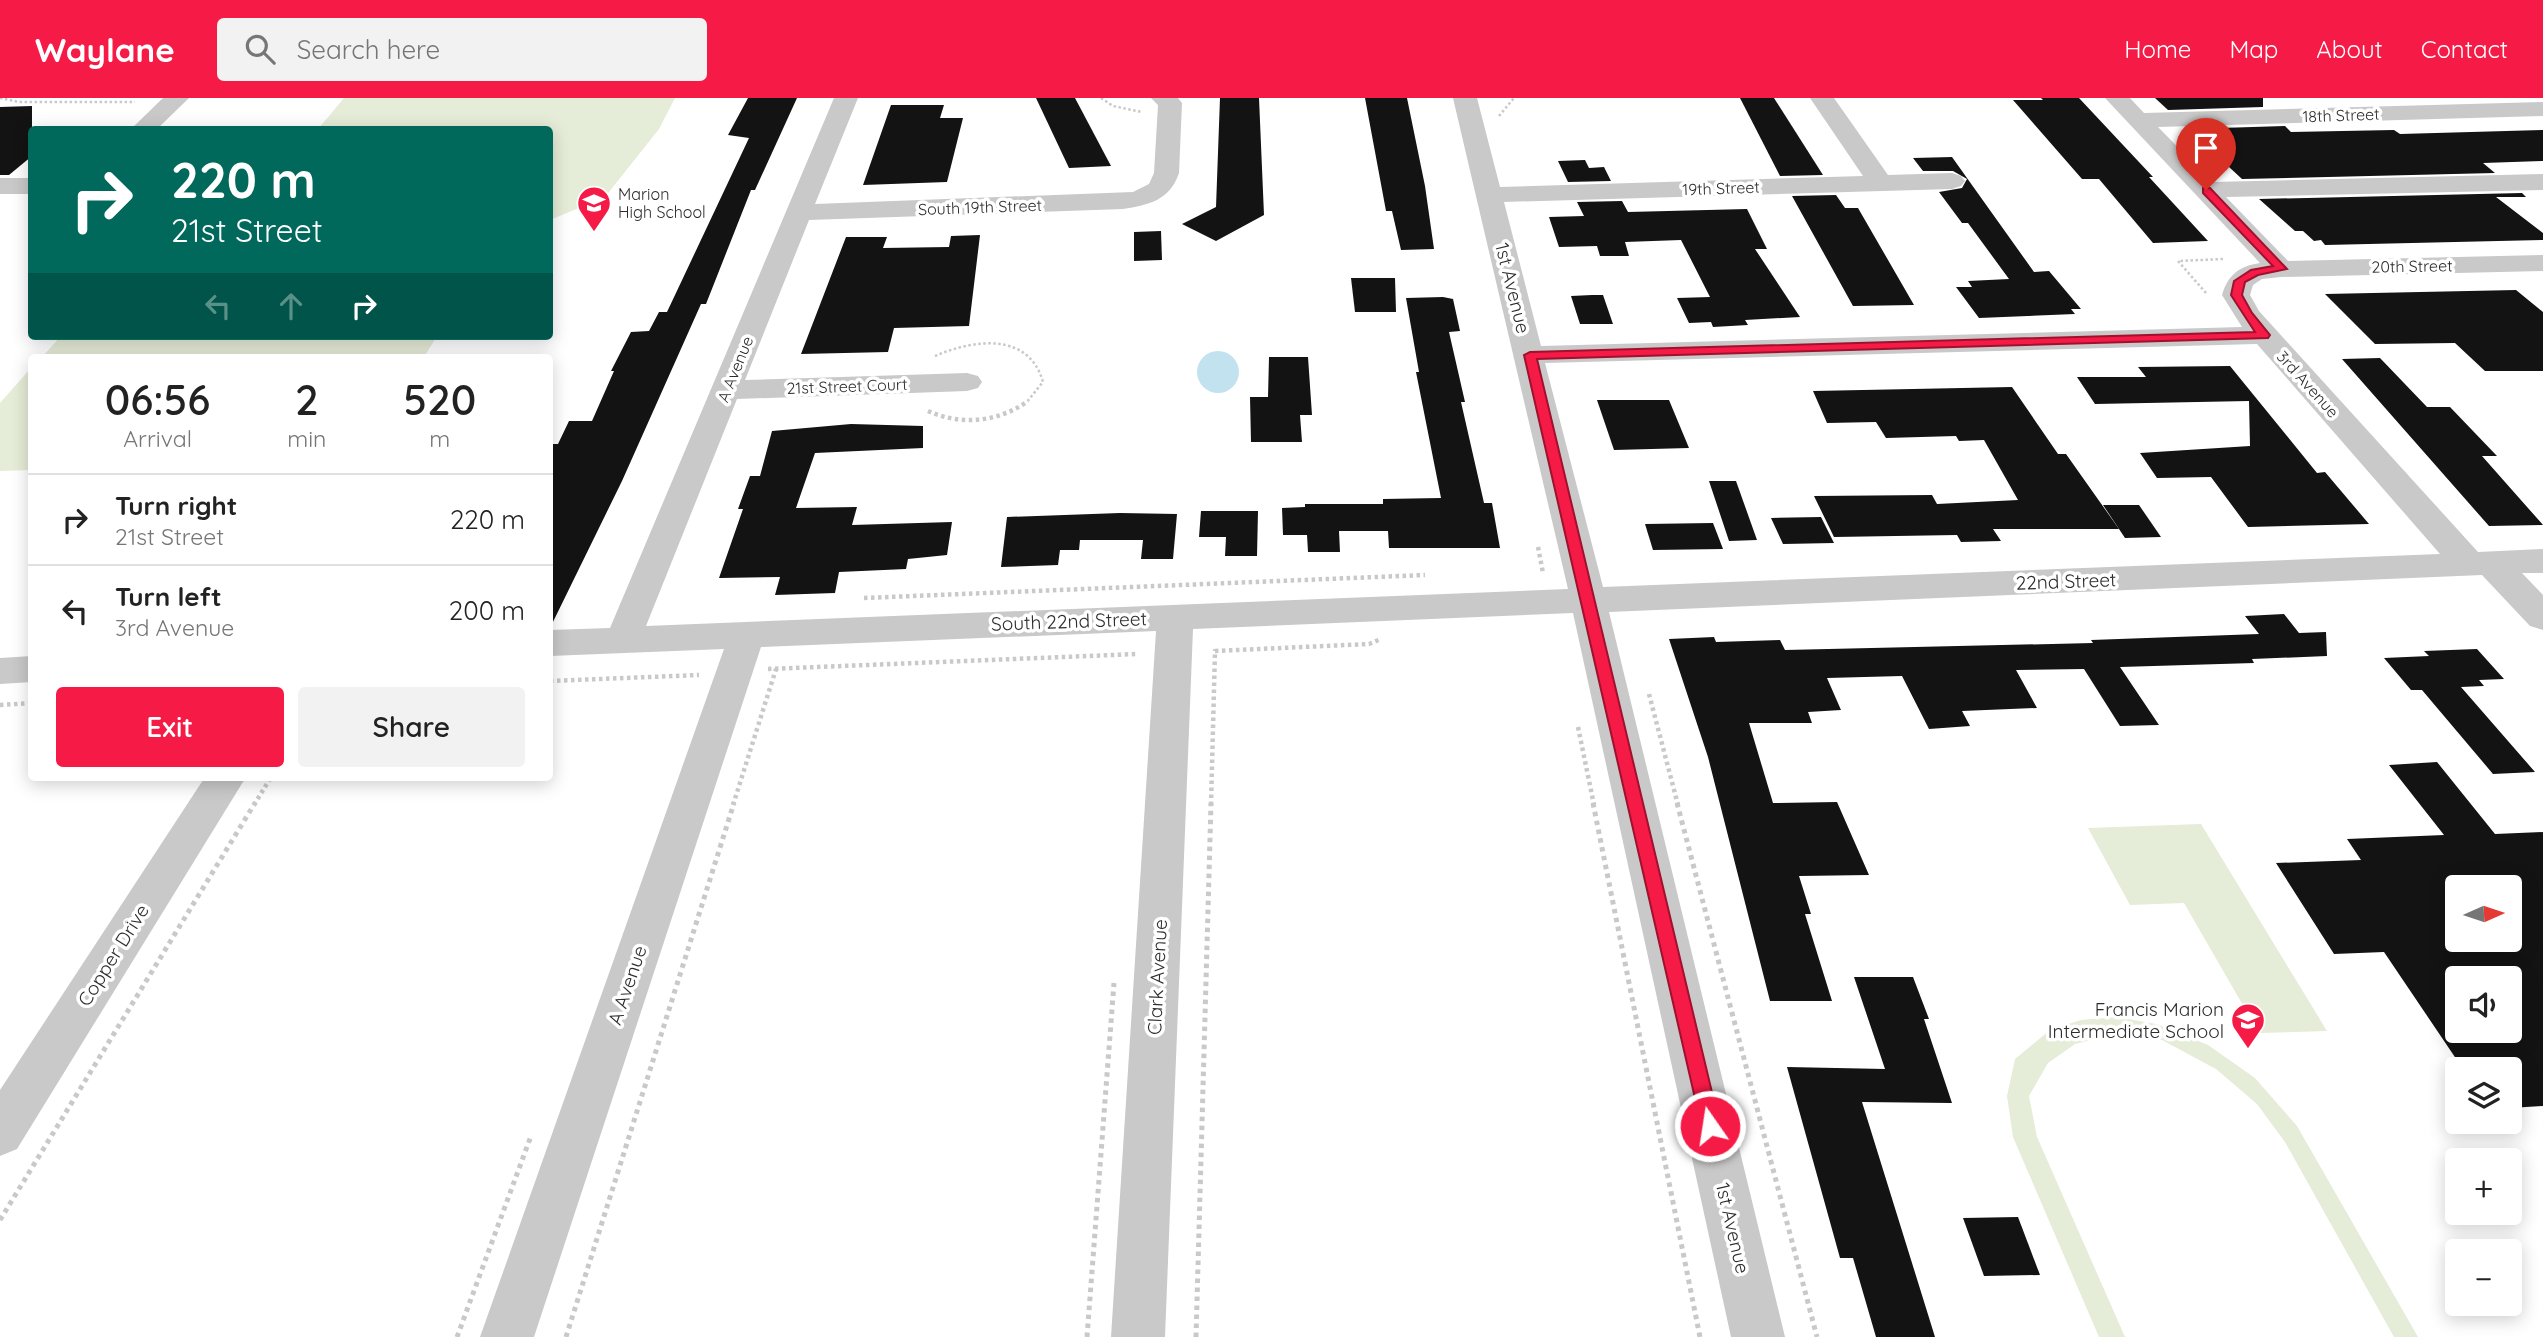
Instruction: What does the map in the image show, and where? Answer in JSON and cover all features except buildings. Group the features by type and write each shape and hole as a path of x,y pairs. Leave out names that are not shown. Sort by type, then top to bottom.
{"street":[{"path":"138,119 177,98"},
{"name":"A Avenue","path":"622,639 846,98"},
{"name":"1st Avenue","path":"1465,98 1589,602 1758,1337"},
{"path":"1822,98 1881,184"},
{"path":"2117,98 2281,269"},
{"name":"South 19th Street","path":"800,212 1111,203 1138,199 1158,190 1167,177 1170,103 1156,108"},
{"name":"18th Street","path":"2139,120 2543,109"},
{"name":"19th Street","path":"1489,195 1952,181"},
{"path":"2206,190 2543,182"},
{"path":"0,186 28,186"},
{"path":"2532,263 2543,282"},
{"name":"20th Street","path":"2281,269 2532,263"},
{"name":"3rd Avenue","path":"2281,269 2255,272 2240,281 2236,295 2247,315 2480,564 2543,617"},
{"path":"1530,355 2264,335"},
{"name":"21st Street Court","path":"726,390 967,382"},
{"name":"22nd Street","path":"1589,602 2543,561"},
{"name":"South 22nd Street","path":"553,643 1589,602"},
{"name":"Clark Avenue","path":"1139,1337 1175,617"},
{"name":"A Avenue","path":"507,1337 747,634"},
{"path":"0,671 28,669"},
{"name":"Copper Drive","path":"0,1133 223,781"}],"path":[{"path":"0,98 19,103 142,102 138,119"},
{"path":"1101,98 1112,106 1145,112 1156,108"},
{"path":"1498,118 1500,112 1511,106 1514,98"},
{"path":"926,409 937,416 960,420 984,418 1010,411 1029,401 1043,382 1041,367 1031,354 991,343 946,350 928,360"},
{"path":"1537,544 1546,584"},
{"path":"859,600 872,596 1428,575"},
{"path":"1196,1337 1215,651 1369,644 1390,635"},
{"path":"566,1337 776,669 1139,654 1138,668"},
{"path":"553,681 700,675 695,688"},
{"path":"1649,692 1817,1337"},
{"path":"0,705 28,703"},
{"path":"1577,722 1700,1337"},
{"path":"0,1220 269,781"},
{"path":"1087,1337 1114,975"},
{"path":"457,1337 533,1129"}],"green space":[{"path":"344,98 675,98 659,129 605,197 553,219 553,126 321,126"},
{"path":"57,340 435,340 426,354 45,354"},
{"path":"28,371 28,470 0,471 0,403"},
{"path":"2201,824 2327,1031 2259,1033 2184,903 2130,905 2088,828"},
{"path":"2117,1017 2156,1024 2208,1045 2255,1078 2297,1126 2418,1337 2394,1337 2285,1142 2257,1104 2216,1069 2162,1040 2116,1034 2075,1044 2048,1063 2029,1096 2037,1137 2125,1337 2099,1337 2013,1137 2007,1096 2015,1059 2050,1030 2081,1020"}],"water":[{"path":"1218,351 1233,357 1239,372 1233,387 1218,393 1203,387 1197,372 1203,357"}],"place":[{"name":"Marion High School","path":"594,233"},
{"name":"Francis Marion Intermediate School","path":"2248,1050"}],"route":[{"path":"1710,1126 1530,355 2264,335 2247,315 2236,295 2240,281 2255,272 2281,269 2206,190"}]}
